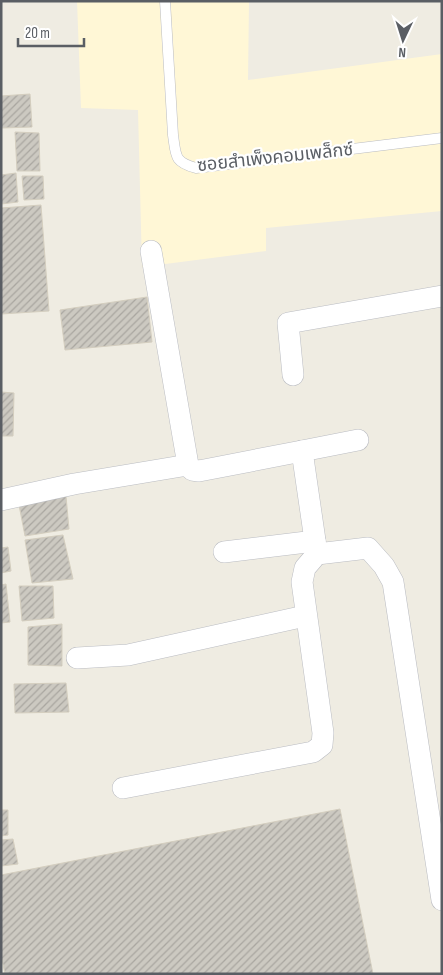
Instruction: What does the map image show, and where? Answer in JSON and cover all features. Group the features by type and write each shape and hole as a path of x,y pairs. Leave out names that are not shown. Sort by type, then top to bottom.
{"street":[{"path":"151,250 188,465 192,470 198,471 358,440"},
{"path":"293,375 288,323 442,296"},
{"path":"123,788 313,752 322,745 323,733 302,582 305,568 316,547 302,452"},
{"path":"1,500 74,484 188,465"},
{"path":"224,552 316,547 368,548 384,566 393,582 442,900"},
{"path":"77,658 128,655 306,616"}],"lane":[{"name":"ซอยสำเพ็งคอมเพล็กซ์","path":"165,1 173,135 176,155 184,165 196,168 442,138"}],"shaded area":[{"path":"77,1 249,1 248,80 442,54 442,211 266,228 266,251 142,267 138,110 81,108"}],"building":[{"path":"30,94 32,127 1,128 1,96"},
{"path":"15,132 39,133 40,171 17,171"},
{"path":"16,173 18,202 1,204 1,175"},
{"path":"22,176 43,176 44,199 24,200"},
{"path":"41,205 49,311 1,314 1,208"},
{"path":"147,297 152,342 65,350 60,310"},
{"path":"1,392 14,393 13,436 1,436"},
{"path":"66,496 69,529 25,536 19,505"},
{"path":"63,535 73,579 32,583 25,540"},
{"path":"8,547 11,571 1,573 1,548"},
{"path":"6,584 10,622 1,623 1,585"},
{"path":"19,586 53,586 54,618 22,621"},
{"path":"62,624 62,666 28,665 28,627"},
{"path":"66,683 69,712 15,713 14,684"},
{"path":"340,809 373,974 5,974 1,955 1,875"},
{"path":"1,810 8,810 8,835 1,836"},
{"path":"13,839 18,864 1,866 1,840"}]}
